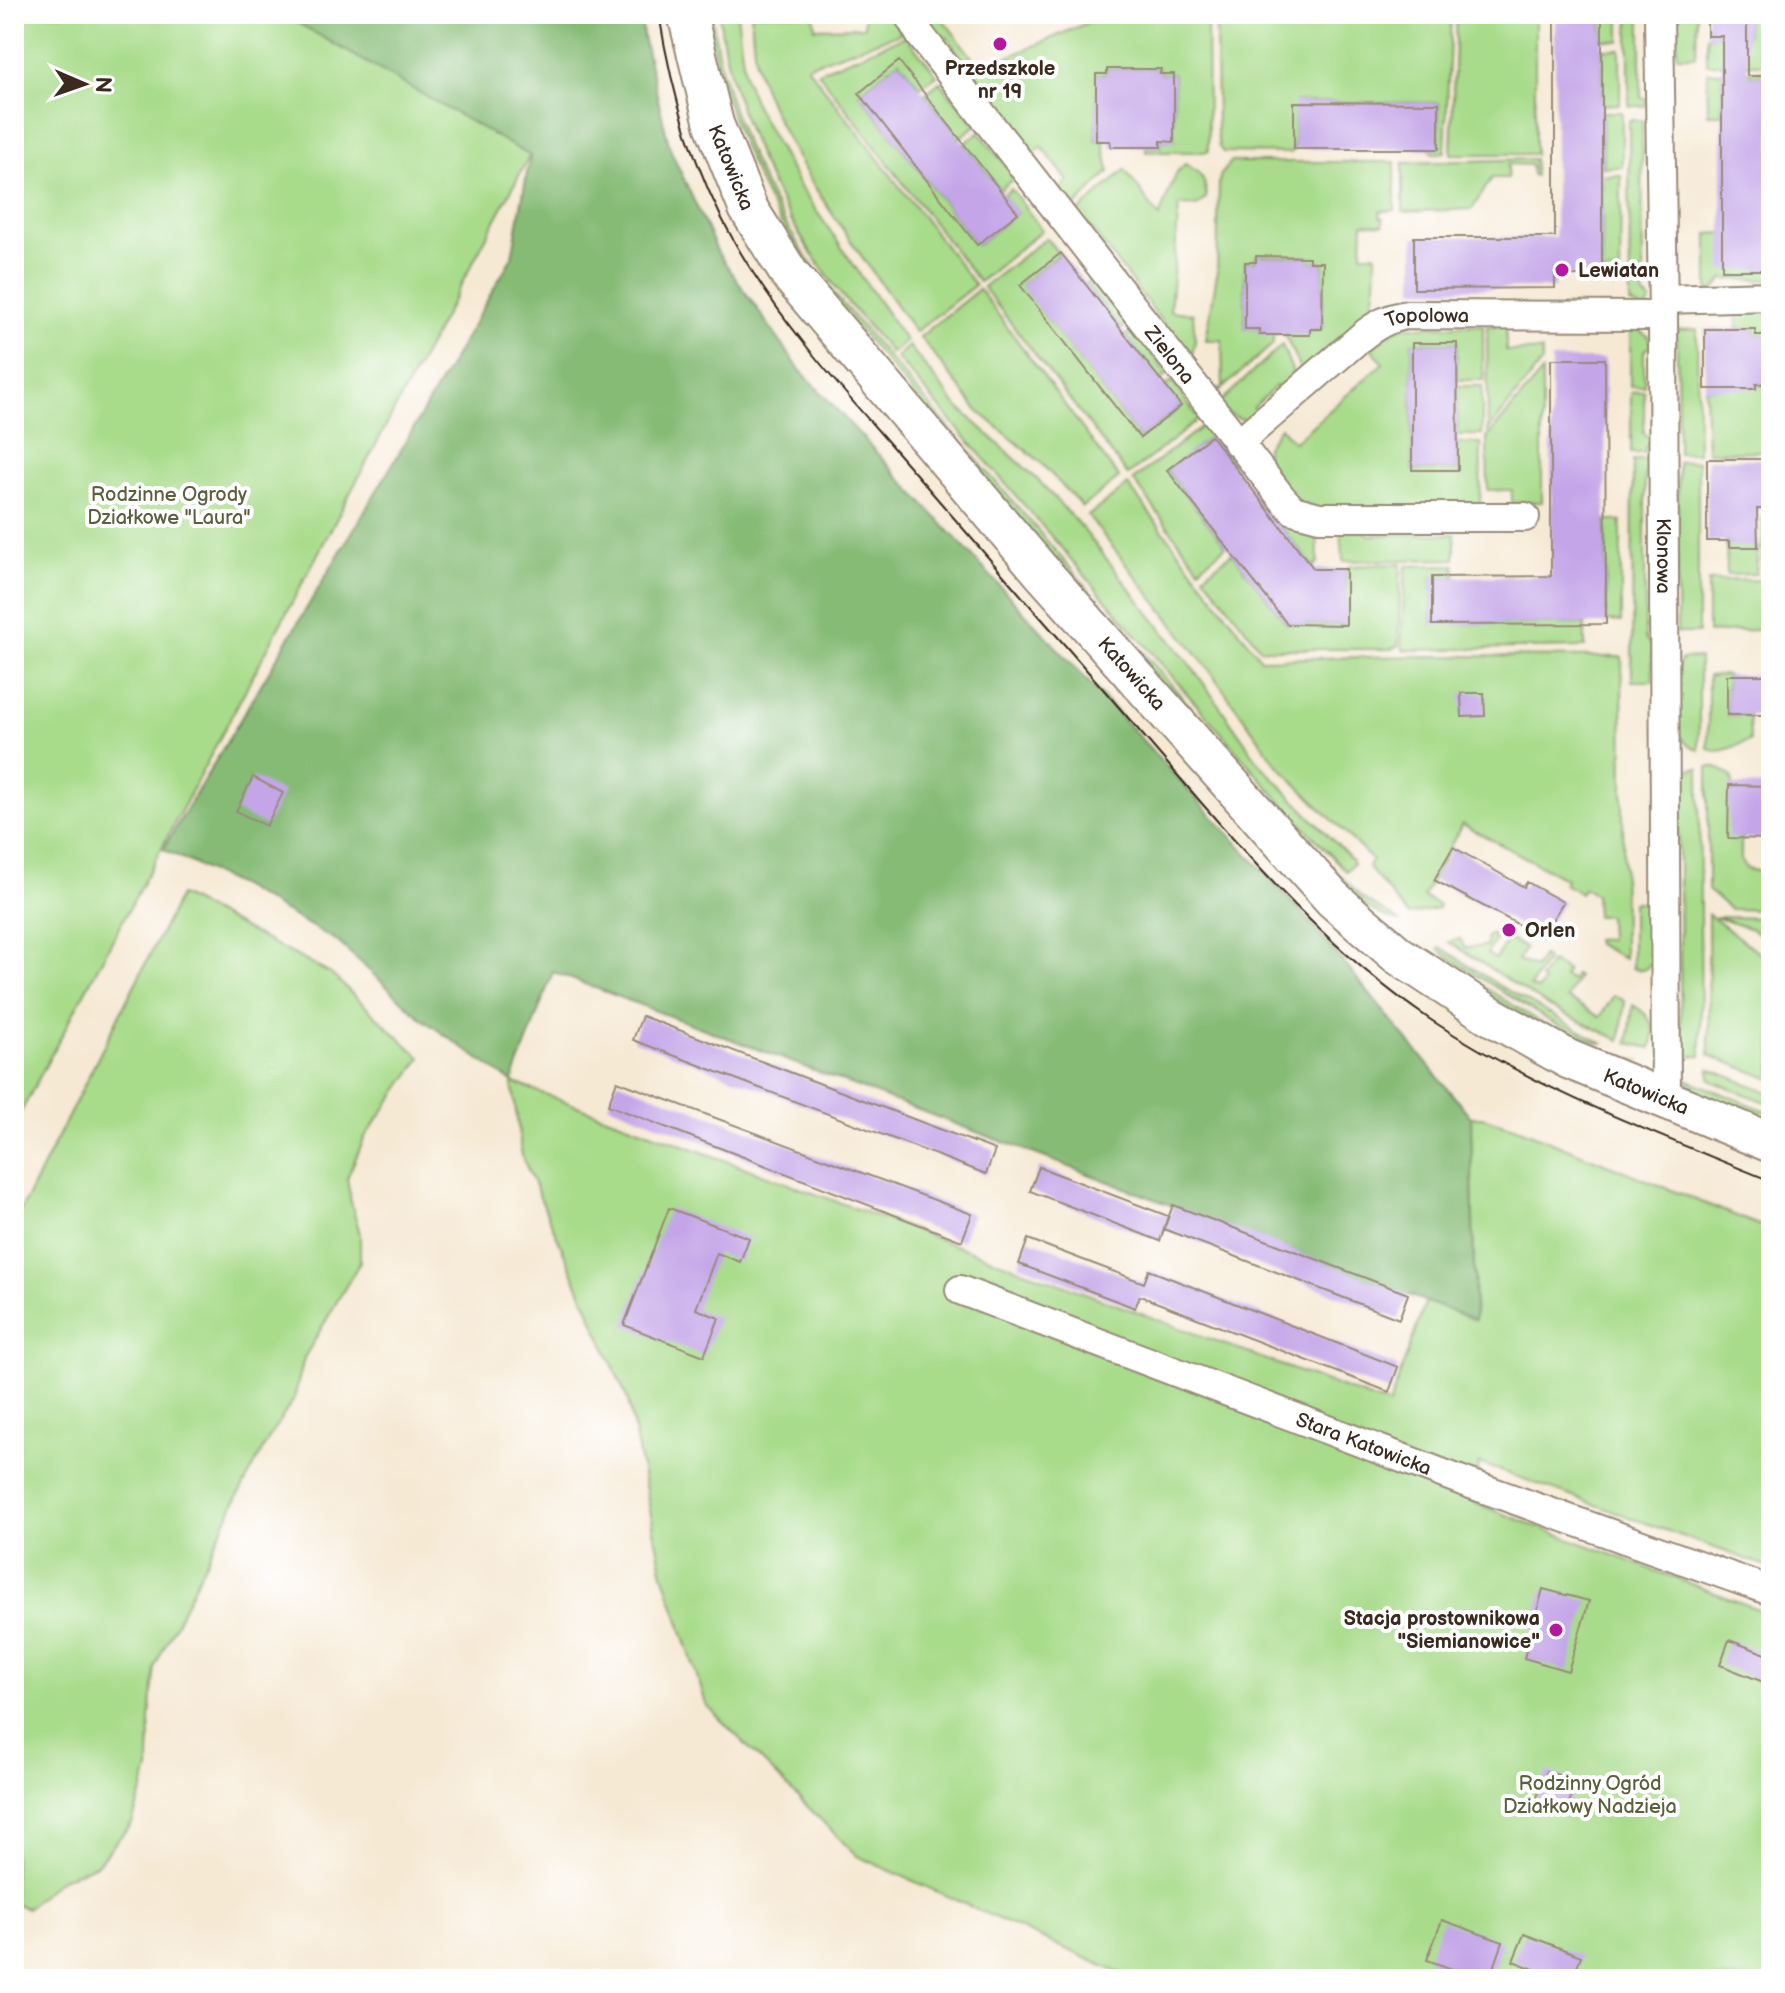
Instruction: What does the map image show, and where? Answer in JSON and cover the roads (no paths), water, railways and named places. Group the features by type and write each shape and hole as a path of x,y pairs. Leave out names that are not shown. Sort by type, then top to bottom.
{"main road":[{"name":"Katowicka","path":"687,14 714,124 748,208 790,275 1040,570 1333,899 1398,955 1491,1016 1568,1059 1771,1143"}],"street":[{"name":"Zielona","path":"908,14 921,36 1293,510 1309,516 1525,517"},
{"name":"Klonowa","path":"1659,14 1666,1100"},
{"name":"Topolowa","path":"1238,443 1361,337 1393,317 1663,307 1771,296"},
{"name":"Stara Katowicka","path":"960,1290 1465,1482 1771,1591"}],"tram line":[{"path":"659,14 678,103 696,160 720,216 767,294 842,390 1202,804 1294,904 1394,994 1471,1045 1597,1109 1771,1181"}],"place":[{"name":"Przedszkole nr 19","path":"1000,44"},
{"name":"Lewiatan","path":"1562,270"},
{"name":"Orlen","path":"1509,930"},
{"name":"Stacja prostownikowa \"Siemianowice\"","path":"1556,1630"}],"park label":[{"name":"Rodzinne Ogrody Działkowe \"Laura\"","path":"169,506"},
{"name":"Rodzinny Ogród Działkowy Nadzieja","path":"1590,1794"}]}
